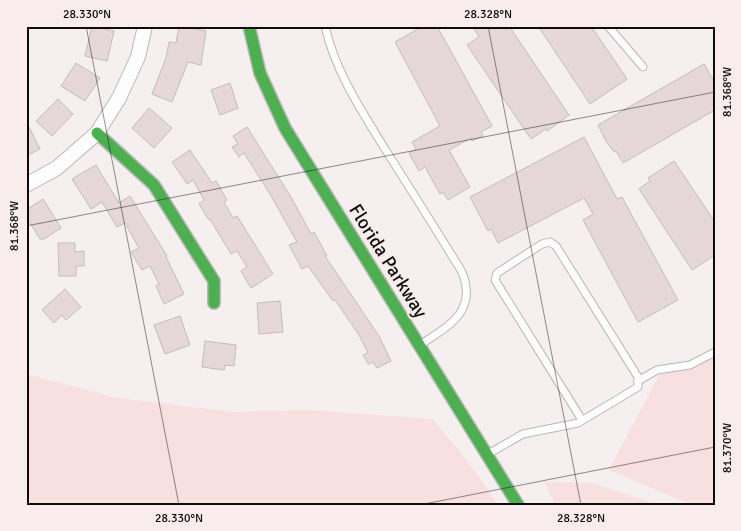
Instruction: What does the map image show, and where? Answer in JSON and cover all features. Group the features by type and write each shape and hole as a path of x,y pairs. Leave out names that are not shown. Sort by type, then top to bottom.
{"street":[{"path":"26,185 57,168 97,133 119,98 138,57 145,26"},
{"name":"Florida Parkway","path":"249,26 260,73 285,128 518,505"},
{"path":"97,133 154,184 214,281 214,303"}],"lane":[{"path":"326,26 329,43 339,69 359,107 462,272 466,282 468,291 466,300 458,318 419,345"},
{"path":"608,26 643,67"},
{"path":"487,455 523,434 578,422 582,420 638,387 638,377 556,246 550,242 542,244 497,273 495,280 582,420"},
{"path":"638,381 657,370 690,365 715,352"}],"shaded area":[{"path":"715,356 715,505 692,505 609,470 660,374 691,369"},
{"path":"26,374 117,398 233,412 309,410 432,419 482,481 496,503 495,505 26,505"},
{"path":"545,482 591,483 659,505 555,505"}],"building":[{"path":"92,26 114,31 107,61 85,56"},
{"path":"179,26 206,31 201,65 188,62 172,102 152,94 166,58 169,42 176,43"},
{"path":"423,26 437,26 492,126 481,132 483,136 472,141 471,138 449,150 470,187 448,200 443,192 440,194 425,167 419,171 409,153 416,149 412,142 440,126 395,42"},
{"path":"473,26 509,26 569,115 547,131 546,129 531,139 467,45 479,37"},
{"path":"538,26 591,26 627,79 590,104"},
{"path":"76,63 100,78 85,101 61,86"},
{"path":"704,64 715,83 715,110 623,163 616,151 614,152 606,141 598,125"},
{"path":"230,83 238,108 220,115 211,90"},
{"path":"58,99 73,114 52,136 36,121"},
{"path":"149,108 172,128 154,148 132,128"},
{"path":"26,121 40,149 26,156"},
{"path":"247,127 291,197 311,234 314,232 327,256 325,256 379,336 391,361 377,368 373,362 368,364 363,355 368,353 359,335 335,300 333,301 308,266 302,269 289,245 297,242 270,194 244,153 239,157 232,147 238,144 233,136"},
{"path":"584,137 617,199 622,197 678,300 638,322 583,220 593,214 584,198 498,243 491,229 488,231 470,197"},
{"path":"190,150 212,183 216,181 227,200 224,202 233,218 237,216 273,274 251,288 241,271 247,267 237,251 231,254 199,204 204,200 193,180 187,184 172,162"},
{"path":"674,161 715,222 715,255 692,270 639,189 650,181 648,178"},
{"path":"96,165 119,203 130,196 167,256 184,294 164,304 156,286 159,284 150,266 142,270 131,252 139,248 125,223 117,227 102,202 91,209 72,179"},
{"path":"43,199 61,228 44,239 40,239 26,216 26,210"},
{"path":"58,243 75,243 75,252 84,251 84,266 76,266 76,276 59,276"},
{"path":"65,289 81,307 66,320 62,315 54,323 42,310"},
{"path":"280,301 283,332 259,334 257,303"},
{"path":"180,316 190,345 165,354 154,325"},
{"path":"205,341 236,345 234,366 225,365 224,370 202,367"}],"traffic: fast":[{"path":"249,26 260,73 285,128 518,505"},
{"path":"97,133 154,185 214,281 214,303"}]}
